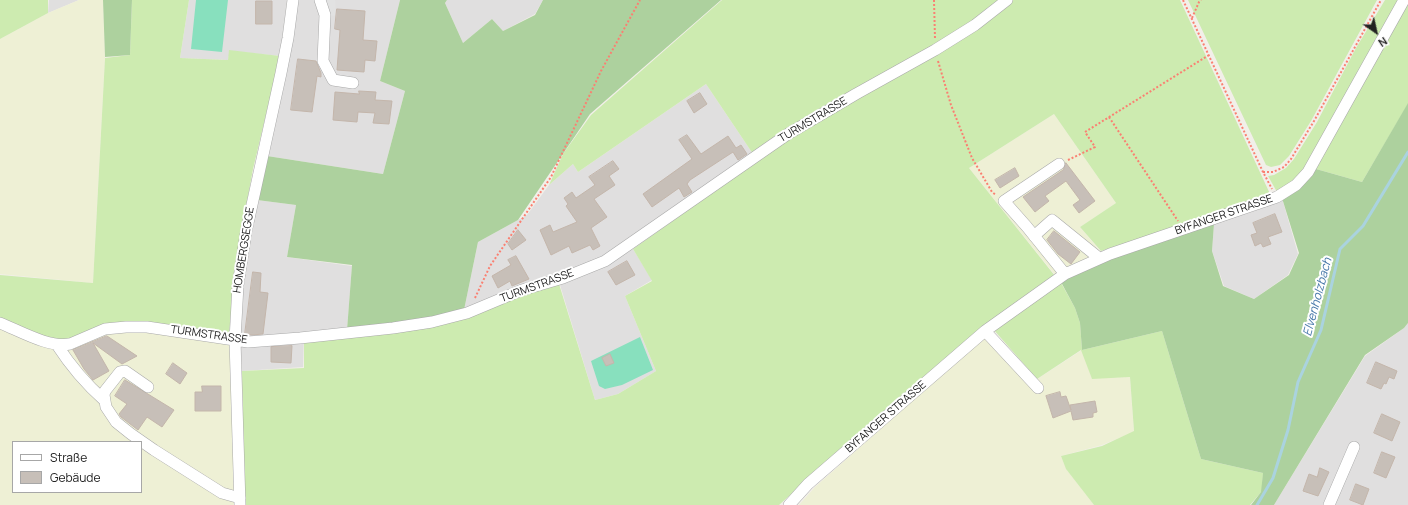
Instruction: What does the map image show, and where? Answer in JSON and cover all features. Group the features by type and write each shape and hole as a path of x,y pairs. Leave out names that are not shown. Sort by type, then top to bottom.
{"street":[{"name":"HOMBERGSEGGE","path":"240,501 235,340 238,285 246,232 284,59 293,0"},
{"path":"320,0 325,15 323,61 334,80 353,83"},
{"name":"TURMSTRASSE","path":"0,323 57,345 70,344 105,330 126,327 147,327 248,342 393,328 432,322 467,313 522,290 563,278 605,261 788,134 935,50 975,25 1007,0"},
{"name":"BYFANGER STRASSE","path":"789,505 808,484 985,331 1065,274 1099,258 1277,197 1296,185 1308,172 1404,0"},
{"path":"1059,164 1004,201 1065,274"},
{"path":"1034,236 1052,220 1099,258"},
{"path":"985,331 1038,388"},
{"path":"57,345 65,358 82,378 104,400 112,417 119,425 142,441"},
{"path":"104,400 105,391 122,371 125,371 148,386"},
{"path":"142,441 222,493 240,501"},
{"path":"1329,505 1354,446"}],"path":[{"path":"467,313 490,266 551,177 600,71 640,0"},
{"path":"934,0 935,50 951,105 972,158 992,192 1004,201"},
{"path":"1184,0 1263,172 1277,197"},
{"path":"1192,18 1201,0"},
{"path":"1263,172 1273,172 1284,167 1291,159 1314,122 1381,0"},
{"path":"1059,164 1095,147 1085,132 1209,55"},
{"path":"1109,117 1183,229"}],"shaded area":[{"path":"49,0 79,0 48,13"},
{"path":"189,0 287,0 280,56 230,51 228,60 180,58"},
{"path":"296,0 400,0 380,81 405,91 383,174 267,156"},
{"path":"325,0 335,0 336,16 328,15"},
{"path":"447,0 543,0 535,14 503,31 492,19 463,43 445,3"},
{"path":"706,84 753,154 604,259 464,310 478,242 527,215 549,185 573,164 578,172"},
{"path":"1282,198 1298,254 1288,275 1254,299 1224,286 1212,251 1214,224 1263,208"},
{"path":"257,200 296,205 287,257 352,266 347,330 304,334 303,367 242,371 240,338 243,281"},
{"path":"633,249 652,280 625,296 656,371 618,394 595,400 560,285 605,265"},
{"path":"1408,323 1408,505 1274,505 1365,356 1404,328"}],"green space":[{"path":"0,0 48,0 48,13 0,39"},
{"path":"79,0 103,0 105,58 93,283 0,274 0,39 48,13"},
{"path":"103,0 132,0 130,55 105,57"},
{"path":"132,0 189,0 180,58 228,60 229,50 280,56 253,169 237,257 229,333 217,333 163,324 56,342 0,319 0,275 93,283 105,58 130,55"},
{"path":"196,0 228,0 222,52 191,49"},
{"path":"400,0 447,0 445,3 463,43 492,19 503,31 535,15 543,0 721,0 590,114 518,220 478,242 464,310 432,318 347,330 352,265 287,257 296,205 257,200 267,156 383,174 405,91 380,81"},
{"path":"722,0 1005,0 990,12 753,154 706,84 578,172 573,164 549,185 563,154 591,115"},
{"path":"1013,0 1180,0 1271,196 1101,251 1080,227 1116,203 1054,114 969,168 1055,276 853,439 779,505 244,505 242,371 304,368 304,342 394,331 559,284 595,400 618,394 656,371 625,296 652,281 633,249 794,135 968,33"},
{"path":"1188,0 1377,0 1311,121 1289,156 1280,165 1271,167 1266,165"},
{"path":"1385,0 1399,0 1302,172 1291,183 1277,192 1268,176 1274,175 1286,168 1294,159 1317,122 1356,48"},
{"path":"1408,0 1408,104 1362,182 1316,169"},
{"path":"1408,103 1408,323 1404,328 1365,355 1274,505 1251,505 1261,492 1263,473 1201,459 1162,331 1082,350 1080,323 1075,308 1061,282 1096,262 1214,224 1212,251 1223,286 1254,299 1289,275 1299,253 1282,198 1316,169 1362,182"},
{"path":"1054,114 1116,203 1080,227 1101,252 1055,275 969,168"},
{"path":"1060,281 1075,308 1080,323 1082,350 1162,331 1201,459 1263,473 1262,491 1250,505 1094,505 1066,469 1061,456 1102,446 1134,431 1130,377 1092,379 1081,350 1037,379 993,329"},
{"path":"0,325 104,332 149,329 231,343 234,505 0,505"},
{"path":"986,336 1028,385 1082,350 1092,378 1130,377 1134,432 1102,445 1061,456 1067,470 1094,505 799,505 815,487"},
{"path":"640,337 653,370 622,385 605,389 599,386 591,361"}],"building":[{"path":"256,1 272,1 272,24 256,24"},
{"path":"337,9 365,11 363,40 377,41 375,61 365,60 364,72 337,70 340,30 335,29"},
{"path":"298,59 316,61 321,73 321,77 317,76 312,112 291,110"},
{"path":"359,91 376,92 375,100 392,101 389,124 373,123 375,113 358,112 357,122 333,120 335,92 359,94"},
{"path":"700,93 707,104 694,113 687,101"},
{"path":"687,135 701,154 728,136 736,148 741,145 747,154 738,160 733,152 690,180 687,184 692,192 684,197 679,188 652,207 643,194 692,159 679,140"},
{"path":"613,161 619,169 609,176 615,185 594,199 607,217 591,228 600,246 593,250 590,245 572,253 569,246 551,255 540,230 550,225 553,232 577,222 566,206 568,204 564,198 572,192 576,198 595,185 589,177"},
{"path":"1066,163 1095,201 1079,213 1073,205 1080,200 1066,181 1045,196 1049,201 1035,212 1023,197 1063,170"},
{"path":"1015,168 1019,176 1000,188 995,180"},
{"path":"1275,214 1282,232 1268,237 1271,244 1263,247 1261,243 1255,246 1251,235 1257,233 1253,223"},
{"path":"518,230 526,240 512,250 508,244"},
{"path":"1054,231 1080,252 1071,264 1058,254 1047,240"},
{"path":"516,256 529,279 512,286 510,281 498,288 492,276 511,265 508,260"},
{"path":"627,261 635,275 616,285 608,272"},
{"path":"253,272 261,273 260,292 268,293 263,334 252,335 245,334"},
{"path":"107,336 137,356 122,364 93,343 109,371 93,380 84,369 73,350"},
{"path":"292,346 291,363 271,362 271,347"},
{"path":"610,354 614,363 606,366 602,358"},
{"path":"1376,362 1397,371 1394,379 1389,377 1386,384 1384,383 1381,389 1367,383"},
{"path":"173,363 187,373 180,384 166,374"},
{"path":"125,380 174,410 162,427 147,417 138,430 121,417 119,414 127,404 115,396"},
{"path":"202,386 221,386 221,411 195,411 195,392 202,392"},
{"path":"1060,392 1061,397 1066,396 1071,410 1070,405 1095,401 1097,412 1093,413 1093,417 1073,420 1071,411 1053,418 1046,396"},
{"path":"1382,414 1400,422 1392,441 1374,433"},
{"path":"1382,452 1395,457 1386,478 1374,473"},
{"path":"1320,468 1329,472 1318,496 1303,491 1309,474 1317,477"},
{"path":"1356,484 1369,489 1363,505 1350,500"}],"waterway":[{"name":"Elvenholzbach","path":"1257,505 1273,478 1288,430 1298,382 1321,330 1340,249 1363,226 1408,152"}]}
